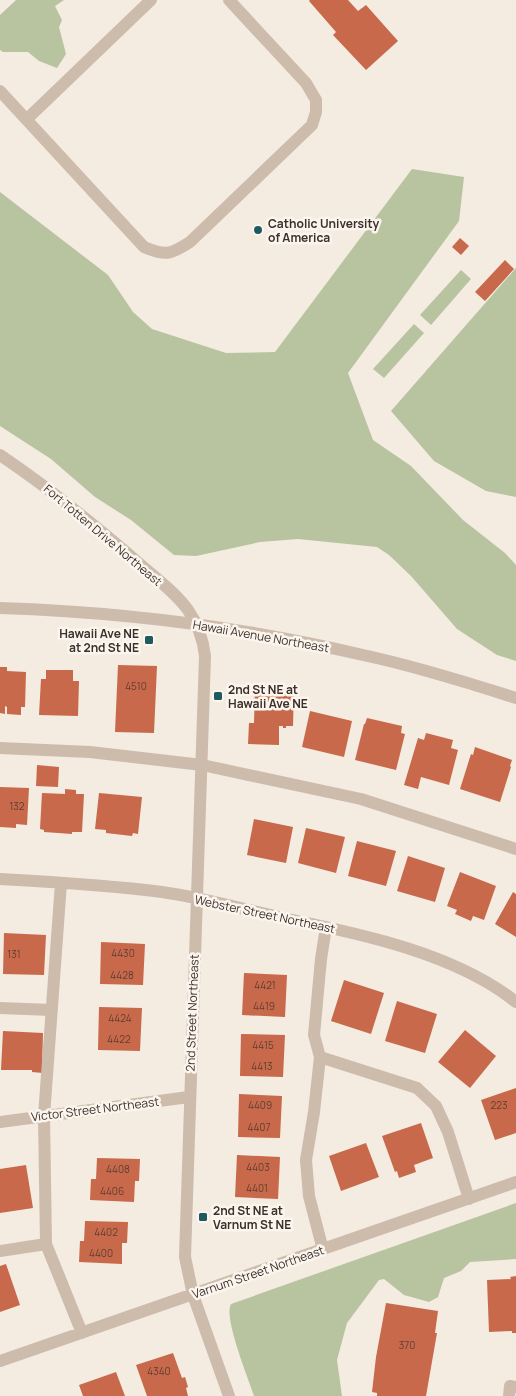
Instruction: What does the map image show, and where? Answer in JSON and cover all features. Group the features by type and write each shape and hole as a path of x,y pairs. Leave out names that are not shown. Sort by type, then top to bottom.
{"street":[{"path":"27,119 151,0"},
{"path":"0,91 144,246 160,254 176,251 190,242 312,125 316,112 316,100 306,83 229,0"},
{"name":"Fort Totten Drive Northeast","path":"0,455 63,500 126,552 181,602 197,624"},
{"name":"Hawaii Avenue Northeast","path":"0,608 126,616 197,624 292,640 366,655 516,698"},
{"name":"2nd Street Northeast","path":"197,624 205,656 185,1244 187,1270 193,1295 229,1396"},
{"path":"0,748 90,752 202,765 361,799 516,849"},
{"name":"Webster Street Northeast","path":"0,879 164,893 326,927 396,945 480,977 516,1002"},
{"path":"61,883 44,1116 46,1244 82,1333"},
{"path":"323,1250 309,1196 306,1160 320,1057 314,1034 320,959 326,927"},
{"path":"0,1008 52,1010"},
{"path":"320,1057 417,1088 436,1106 448,1132 469,1199"},
{"name":"Victor Street Northeast","path":"0,1122 190,1097"},
{"name":"Varnum Street Northeast","path":"0,1362 516,1182"},
{"path":"0,1250 46,1244"},
{"path":"509,1396 510,1386 516,1387"}],"green space":[{"path":"16,0 64,0 55,6 62,20 59,27 66,54 57,68 39,61 28,52 3,52 0,50 0,15"},
{"path":"412,169 464,177 459,221 348,373 373,440 411,466 463,520 505,553 516,565 516,661 497,655 457,629 411,576 389,555 377,547 298,539 260,542 196,556 174,555 131,520 95,497 51,459 0,426 0,192 108,275 133,312 152,329 226,353 275,352"},
{"path":"516,268 516,497 486,491 434,461 391,411"},
{"path":"461,270 471,279 431,325 420,315"},
{"path":"414,324 424,333 384,378 373,369"},
{"path":"516,1203 516,1259 470,1262 461,1271 444,1278 438,1297 429,1302 404,1295 384,1279 379,1280 347,1323 337,1360 342,1396 254,1396 233,1335 229,1311 231,1304"}],"building":[{"path":"310,0 348,0 358,11 366,5 398,41 366,70 333,35 336,32"},
{"path":"460,238 469,246 461,255 452,247"},
{"path":"505,260 514,269 485,301 475,292"},
{"path":"118,665 157,666 154,733 115,732"},
{"path":"0,667 7,667 7,671 26,672 25,707 21,707 21,715 7,714 7,707 5,706 5,714 0,713"},
{"path":"46,670 73,670 73,681 79,681 78,716 39,715 41,679 46,679"},
{"path":"255,687 294,689 293,726 283,728 283,726 279,726 279,745 248,744 249,723 254,723"},
{"path":"310,711 352,721 344,757 302,747"},
{"path":"367,718 402,726 401,733 405,734 396,770 355,760"},
{"path":"426,733 453,740 451,748 458,750 449,785 421,777 418,789 404,785 418,738 424,740"},
{"path":"475,747 512,760 500,802 460,789"},
{"path":"37,765 59,767 58,787 36,786"},
{"path":"0,787 29,788 27,825 16,824 16,828 0,827"},
{"path":"65,789 76,790 76,794 84,794 82,832 72,832 72,834 44,832 44,830 40,829 42,793 65,794"},
{"path":"99,793 142,797 138,834 133,833 132,836 106,833 106,830 95,829"},
{"path":"254,819 293,827 286,863 247,855"},
{"path":"306,828 345,837 336,873 298,863"},
{"path":"357,841 396,851 386,886 348,876"},
{"path":"408,856 445,868 435,902 397,891"},
{"path":"460,872 496,886 484,920 473,916 471,921 455,914 457,910 447,906"},
{"path":"513,892 516,894 516,937 495,924"},
{"path":"4,933 46,935 44,975 3,974"},
{"path":"101,942 145,944 143,985 100,984"},
{"path":"244,973 287,975 285,1017 242,1015"},
{"path":"344,980 384,993 371,1034 331,1021"},
{"path":"397,1001 437,1014 425,1053 385,1041"},
{"path":"99,1007 142,1008 140,1051 98,1050"},
{"path":"465,1030 496,1056 470,1088 438,1062"},
{"path":"3,1031 43,1033 43,1073 32,1072 32,1070 1,1070"},
{"path":"241,1034 285,1035 283,1077 240,1076"},
{"path":"516,1088 516,1133 495,1140 481,1100"},
{"path":"239,1094 282,1096 280,1138 238,1137"},
{"path":"421,1123 433,1158 414,1165 416,1172 399,1178 382,1136"},
{"path":"366,1143 379,1177 341,1191 329,1156"},
{"path":"237,1155 280,1157 278,1199 235,1197"},
{"path":"97,1158 140,1159 139,1181 135,1181 134,1202 90,1200 91,1179 96,1179"},
{"path":"26,1165 33,1208 0,1213 0,1169"},
{"path":"85,1221 128,1222 127,1243 122,1243 122,1264 79,1262 80,1241 84,1241"},
{"path":"6,1264 20,1305 0,1312 0,1266"},
{"path":"516,1276 516,1333 512,1333 512,1331 489,1332 487,1280 511,1279 510,1277"},
{"path":"386,1303 438,1311 435,1333 437,1333 426,1396 377,1396 377,1393 372,1392"},
{"path":"173,1353 182,1378 185,1377 188,1396 147,1396 136,1365"},
{"path":"116,1372 125,1396 83,1396 79,1385"}],"place":[{"name":"Catholic University of America","path":"258,230"},
{"name":"Hawaii Ave NE at 2nd St NE","path":"149,640"},
{"name":"2nd St NE at Hawaii Ave NE","path":"218,696"},
{"name":"2nd St NE at Varnum St NE","path":"203,1217"}]}
